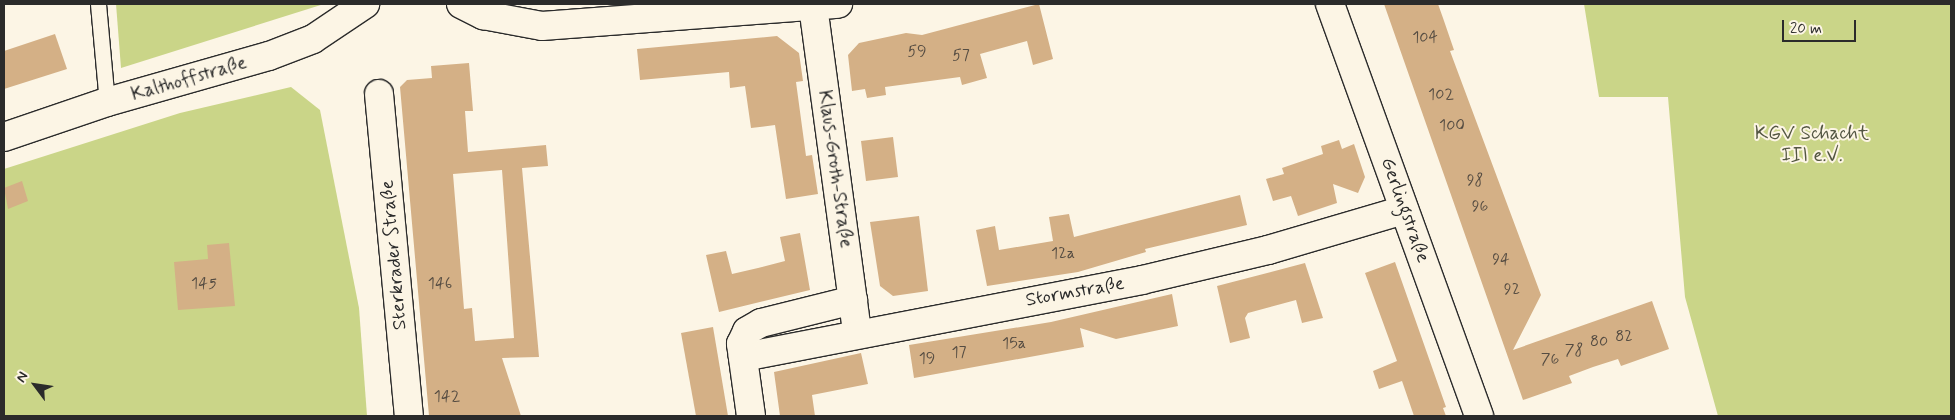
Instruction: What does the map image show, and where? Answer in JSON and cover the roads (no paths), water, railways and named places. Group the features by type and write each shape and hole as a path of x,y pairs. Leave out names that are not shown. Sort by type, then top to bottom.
{"street":[{"name":"Kalthoffstraße","path":"4,136 107,102 269,56 313,39 365,4"},
{"path":"461,4 483,15 542,26 825,5"},
{"name":"Gerlingstraße","path":"1330,4 1479,416"},
{"name":"Klaus-Groth-Straße","path":"825,5 857,332"},
{"name":"Sterkrader Straße","path":"379,94 409,416"},
{"name":"Stormstraße","path":"743,357 857,332 1142,280 1268,250 1404,210"},
{"path":"751,416 741,344 746,331 761,323 853,300"}],"lane":[{"path":"98,4 107,102"}],"park label":[{"name":"KGV Schacht III e.V.","path":"1812,145"}]}
